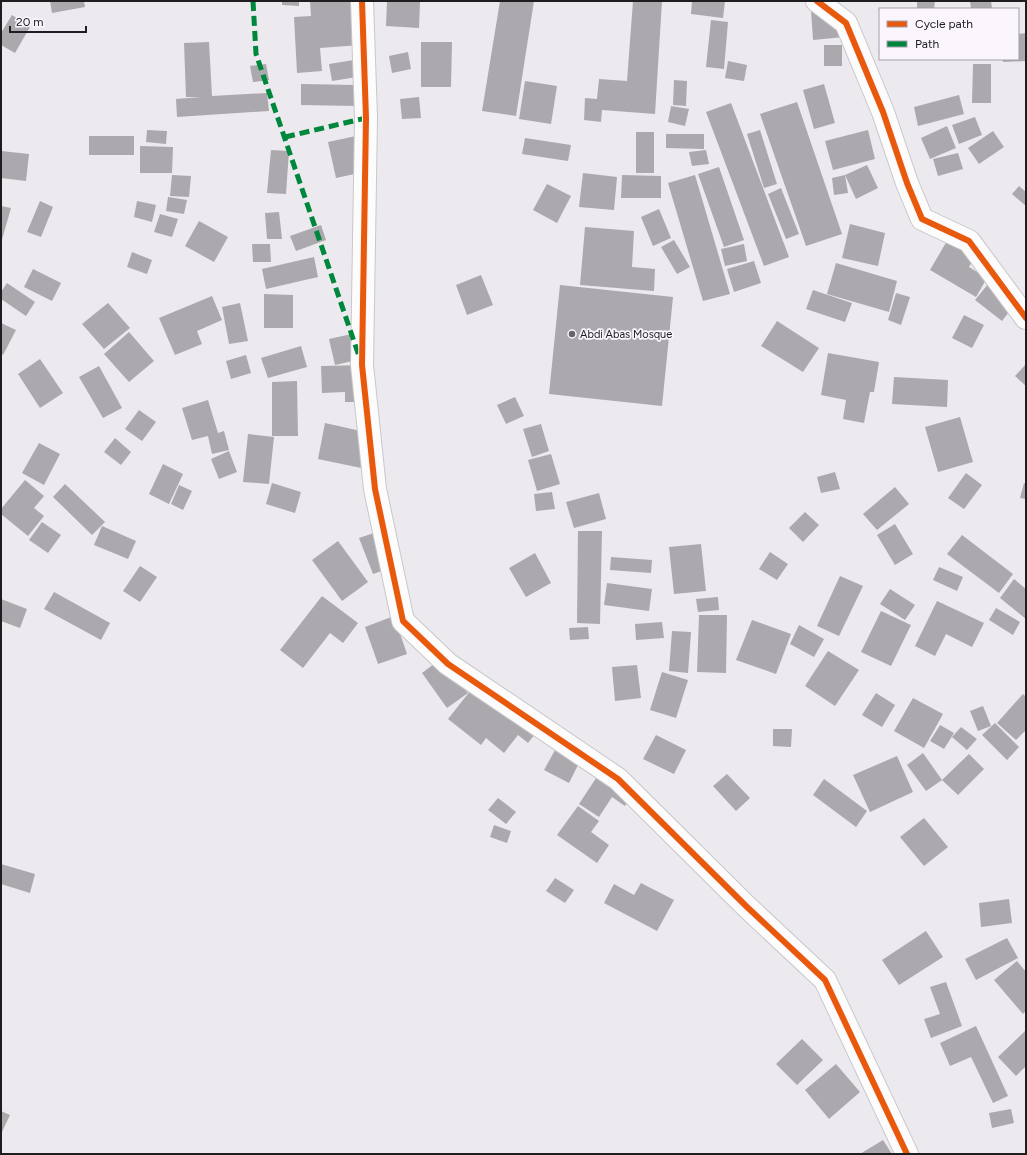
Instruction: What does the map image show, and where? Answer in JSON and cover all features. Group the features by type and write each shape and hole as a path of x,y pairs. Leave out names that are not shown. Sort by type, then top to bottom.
{"street":[{"path":"362,1 366,118 362,365 375,489 403,621 448,664 618,779 746,906 825,980 907,1154"},
{"path":"817,1 846,23 883,112 907,183 922,219 969,241 1026,318"}],"building":[{"path":"50,1 84,1 85,7 52,13"},
{"path":"282,1 299,1 299,6 282,5"},
{"path":"310,1 357,1 360,45 320,48 322,71 297,73 294,17 311,16"},
{"path":"387,1 420,2 419,28 386,26"},
{"path":"500,1 534,1 516,116 482,111"},
{"path":"633,1 662,1 655,114 602,110 601,122 584,120 585,98 597,99 599,79 627,81"},
{"path":"692,1 725,1 723,18 691,14"},
{"path":"917,1 935,1 934,8 917,8"},
{"path":"970,1 991,1 992,8 971,8"},
{"path":"841,7 844,37 813,40 811,10"},
{"path":"12,15 30,27 15,53 1,45 1,33"},
{"path":"711,20 728,22 724,69 706,67"},
{"path":"1026,33 1026,61 1003,62 1003,60 1019,60 1019,34"},
{"path":"209,42 212,96 267,93 269,111 177,117 176,99 201,97 186,97 184,43"},
{"path":"421,42 452,42 451,87 421,87"},
{"path":"824,45 842,45 842,66 824,66"},
{"path":"408,52 411,69 392,73 389,56"},
{"path":"354,60 357,77 332,81 329,64"},
{"path":"728,61 747,65 744,81 725,78"},
{"path":"266,64 269,80 253,82 250,66"},
{"path":"973,64 991,64 991,103 972,103"},
{"path":"674,80 687,81 686,106 673,105"},
{"path":"525,81 557,86 551,124 519,119"},
{"path":"301,84 355,85 355,106 301,105"},
{"path":"824,84 835,123 814,129 803,90"},
{"path":"959,95 964,114 918,126 914,107"},
{"path":"419,97 421,118 402,119 400,99"},
{"path":"797,102 842,234 806,246 760,114"},
{"path":"731,103 789,257 764,266 706,112"},
{"path":"671,106 689,109 685,126 668,122"},
{"path":"975,117 982,135 959,144 952,125"},
{"path":"947,126 956,148 930,159 921,138"},
{"path":"147,130 167,131 166,144 146,142"},
{"path":"760,130 777,184 764,188 747,134"},
{"path":"868,130 875,159 833,170 825,141"},
{"path":"993,131 1004,147 979,164 968,148"},
{"path":"636,132 654,132 654,173 636,173"},
{"path":"666,134 704,134 704,149 666,148"},
{"path":"89,136 134,136 134,155 89,155"},
{"path":"356,136 364,172 336,178 328,142"},
{"path":"525,138 571,145 568,161 522,154"},
{"path":"140,146 173,147 172,173 140,173"},
{"path":"271,150 289,151 286,194 267,193"},
{"path":"706,150 709,164 692,166 689,152"},
{"path":"1,151 29,154 26,181 1,178"},
{"path":"958,153 963,169 938,176 933,159"},
{"path":"867,165 878,188 856,199 845,175"},
{"path":"719,167 744,240 724,247 698,174"},
{"path":"583,173 617,177 614,210 579,207"},
{"path":"172,175 191,176 189,197 170,196"},
{"path":"622,175 661,176 661,198 621,198"},
{"path":"695,175 730,294 703,301 668,183"},
{"path":"845,175 848,193 834,195 832,178"},
{"path":"547,184 571,196 557,223 533,210"},
{"path":"1019,186 1026,192 1026,206 1012,194"},
{"path":"781,188 799,234 786,239 768,194"},
{"path":"168,197 187,200 184,214 166,211"},
{"path":"40,201 53,207 41,237 27,232"},
{"path":"137,201 156,205 152,222 134,217"},
{"path":"1,206 11,208 1,243"},
{"path":"659,209 671,238 653,246 641,217"},
{"path":"279,212 282,239 267,239 265,213"},
{"path":"160,214 178,219 172,237 154,232"},
{"path":"199,221 228,237 214,262 185,246"},
{"path":"850,224 885,233 878,266 842,258"},
{"path":"321,225 326,240 296,251 290,236"},
{"path":"585,227 634,231 632,267 655,269 654,291 580,285"},
{"path":"951,234 978,251 969,267 987,278 976,297 930,270"},
{"path":"674,240 690,267 677,274 661,247"},
{"path":"252,244 270,244 271,262 253,262"},
{"path":"744,244 747,261 725,266 721,249"},
{"path":"132,252 152,260 147,274 127,267"},
{"path":"314,257 318,277 266,289 262,269"},
{"path":"754,261 761,283 734,292 727,269"},
{"path":"836,263 897,281 889,312 827,294"},
{"path":"33,269 61,283 52,301 24,287"},
{"path":"481,275 493,305 467,315 456,285"},
{"path":"993,278 1019,299 1002,321 975,300"},
{"path":"7,283 35,302 26,316 1,299 1,292"},
{"path":"560,285 673,297 662,406 549,394"},
{"path":"813,290 852,303 845,322 806,309"},
{"path":"896,293 910,297 901,325 888,320"},
{"path":"264,294 293,295 293,328 264,328"},
{"path":"212,296 222,320 197,331 202,344 175,355 159,318"},
{"path":"108,303 130,328 104,349 82,324"},
{"path":"240,303 248,341 229,344 222,307"},
{"path":"964,315 984,325 972,348 952,338"},
{"path":"777,321 819,348 803,372 761,346"},
{"path":"1,323 16,330 3,355 1,354"},
{"path":"129,332 154,361 129,382 104,354"},
{"path":"356,333 362,359 335,365 329,339"},
{"path":"301,346 307,367 268,378 261,358"},
{"path":"828,353 879,362 874,392 870,392 864,423 843,419 846,400 821,395"},
{"path":"246,355 251,373 231,379 226,361"},
{"path":"40,359 63,393 40,408 18,374"},
{"path":"1026,364 1026,386 1015,376"},
{"path":"366,365 367,402 345,402 345,392 322,393 321,366"},
{"path":"99,366 122,408 103,418 79,377"},
{"path":"894,377 948,380 947,407 892,404"},
{"path":"297,381 298,436 272,436 272,382"},
{"path":"515,397 524,416 506,424 497,405"},
{"path":"208,400 218,433 224,431 229,450 212,454 208,436 192,440 182,408"},
{"path":"139,410 156,422 142,441 125,429"},
{"path":"960,417 973,462 938,472 925,427"},
{"path":"325,423 374,434 366,469 318,459"},
{"path":"541,424 549,451 532,457 523,429"},
{"path":"248,434 274,437 269,484 243,482"},
{"path":"115,438 131,452 121,465 104,452"},
{"path":"39,443 60,454 44,485 22,473"},
{"path":"229,451 237,472 219,479 211,459"},
{"path":"551,454 560,484 537,491 528,460"},
{"path":"163,464 183,474 169,504 149,494"},
{"path":"835,472 840,489 821,493 817,477"},
{"path":"966,473 982,485 964,509 948,498"},
{"path":"25,480 44,496 34,508 44,516 28,536 1,514 1,509"},
{"path":"272,483 301,492 295,513 266,504"},
{"path":"1024,483 1026,484 1026,499 1020,498"},
{"path":"65,484 105,522 92,535 53,497"},
{"path":"179,485 192,491 183,510 171,504"},
{"path":"895,487 909,504 877,530 863,514"},
{"path":"552,492 555,509 536,511 534,494"},
{"path":"599,493 606,519 574,528 566,502"},
{"path":"805,512 819,525 803,542 789,528"},
{"path":"42,522 61,535 48,553 29,540"},
{"path":"895,524 913,554 895,565 877,535"},
{"path":"102,526 136,541 128,559 94,545"},
{"path":"578,531 602,531 600,624 577,623"},
{"path":"374,533 387,569 373,574 359,538"},
{"path":"962,535 1013,574 999,593 947,554"},
{"path":"338,541 368,582 342,601 312,560"},
{"path":"701,544 706,591 674,594 669,547"},
{"path":"770,552 788,564 777,580 759,569"},
{"path":"535,553 551,583 526,597 509,568"},
{"path":"611,557 652,560 651,573 610,570"},
{"path":"140,566 157,577 140,602 123,591"},
{"path":"939,567 963,577 957,591 933,580"},
{"path":"840,576 863,586 839,636 817,626"},
{"path":"1014,579 1026,589 1026,619 1000,598"},
{"path":"607,583 652,589 649,611 604,605"},
{"path":"890,589 915,605 905,620 880,604"},
{"path":"54,592 110,623 101,640 44,609"},
{"path":"322,596 358,623 343,643 330,633 303,668 280,650"},
{"path":"718,597 719,610 698,612 696,599"},
{"path":"1,599 27,609 20,628 1,621"},
{"path":"937,601 984,623 972,647 946,634 935,656 915,646"},
{"path":"996,608 1020,622 1013,635 989,620"},
{"path":"881,611 911,625 891,666 861,652"},
{"path":"699,615 727,615 726,673 697,672"},
{"path":"394,616 407,654 378,664 365,627"},
{"path":"752,620 791,634 776,674 736,660"},
{"path":"662,622 664,638 636,640 635,624"},
{"path":"799,625 824,639 814,657 790,644"},
{"path":"588,627 589,639 570,640 569,628"},
{"path":"672,631 691,632 688,673 669,671"},
{"path":"828,651 859,670 835,706 805,686"},
{"path":"442,658 468,693 447,708 422,673"},
{"path":"637,665 641,698 615,701 612,667"},
{"path":"662,672 688,680 676,718 650,710"},
{"path":"474,686 538,730 528,743 518,735 504,753 486,738 481,745 448,719"},
{"path":"876,693 895,705 882,727 862,715"},
{"path":"1023,694 1026,697 1026,730 1016,740 997,723"},
{"path":"913,698 943,714 924,748 894,731"},
{"path":"983,706 991,726 978,731 970,711"},
{"path":"995,723 1019,747 1007,760 982,735"},
{"path":"940,725 954,733 944,749 930,741"},
{"path":"961,727 977,739 967,750 952,737"},
{"path":"773,729 792,729 791,747 773,746"},
{"path":"656,735 686,750 674,774 643,759"},
{"path":"559,743 583,755 569,783 544,770"},
{"path":"923,753 942,780 926,791 907,765"},
{"path":"969,754 984,769 958,795 942,780"},
{"path":"897,756 913,792 870,812 853,775"},
{"path":"600,772 633,794 625,806 612,797 599,817 579,804"},
{"path":"727,774 750,798 736,811 713,786"},
{"path":"824,779 867,811 856,827 813,795"},
{"path":"498,798 516,812 506,824 488,810"},
{"path":"578,806 599,821 591,832 609,845 597,863 557,835"},
{"path":"924,818 948,847 924,866 900,837"},
{"path":"494,825 511,831 507,843 490,837"},
{"path":"1,864 35,874 30,893 1,884"},
{"path":"555,878 574,890 565,903 546,891"},
{"path":"641,883 674,900 657,931 604,903 614,884 634,895"},
{"path":"1009,899 1012,923 981,927 979,903"},
{"path":"926,931 943,957 899,985 882,960"},
{"path":"1007,938 1018,958 976,980 965,959"},
{"path":"1017,961 1026,972 1026,1011 1023,1014 994,980"},
{"path":"946,982 962,1026 931,1038 924,1019 940,1014 930,987"},
{"path":"976,1026 1008,1096 993,1103 971,1057 950,1066 940,1043"},
{"path":"1025,1031 1026,1066 1016,1076 998,1057"},
{"path":"802,1039 823,1060 797,1085 776,1064"},
{"path":"836,1064 860,1092 829,1119 805,1090"},
{"path":"1011,1109 1014,1123 992,1128 989,1113"},
{"path":"1,1111 10,1115 1,1134"},
{"path":"883,1140 892,1154 860,1154"}],"marked path":[{"path":"253,1 256,54 359,356"},
{"path":"285,137 366,118"}],"cycle path":[{"path":"362,1 366,118 362,365 375,489 403,621 448,664 618,779 746,906 825,980 907,1154"},
{"path":"817,1 846,23 883,112 907,183 922,219 969,241 1026,318"}],"place":[{"name":"Abdi Abas Mosque","path":"572,334"}]}
